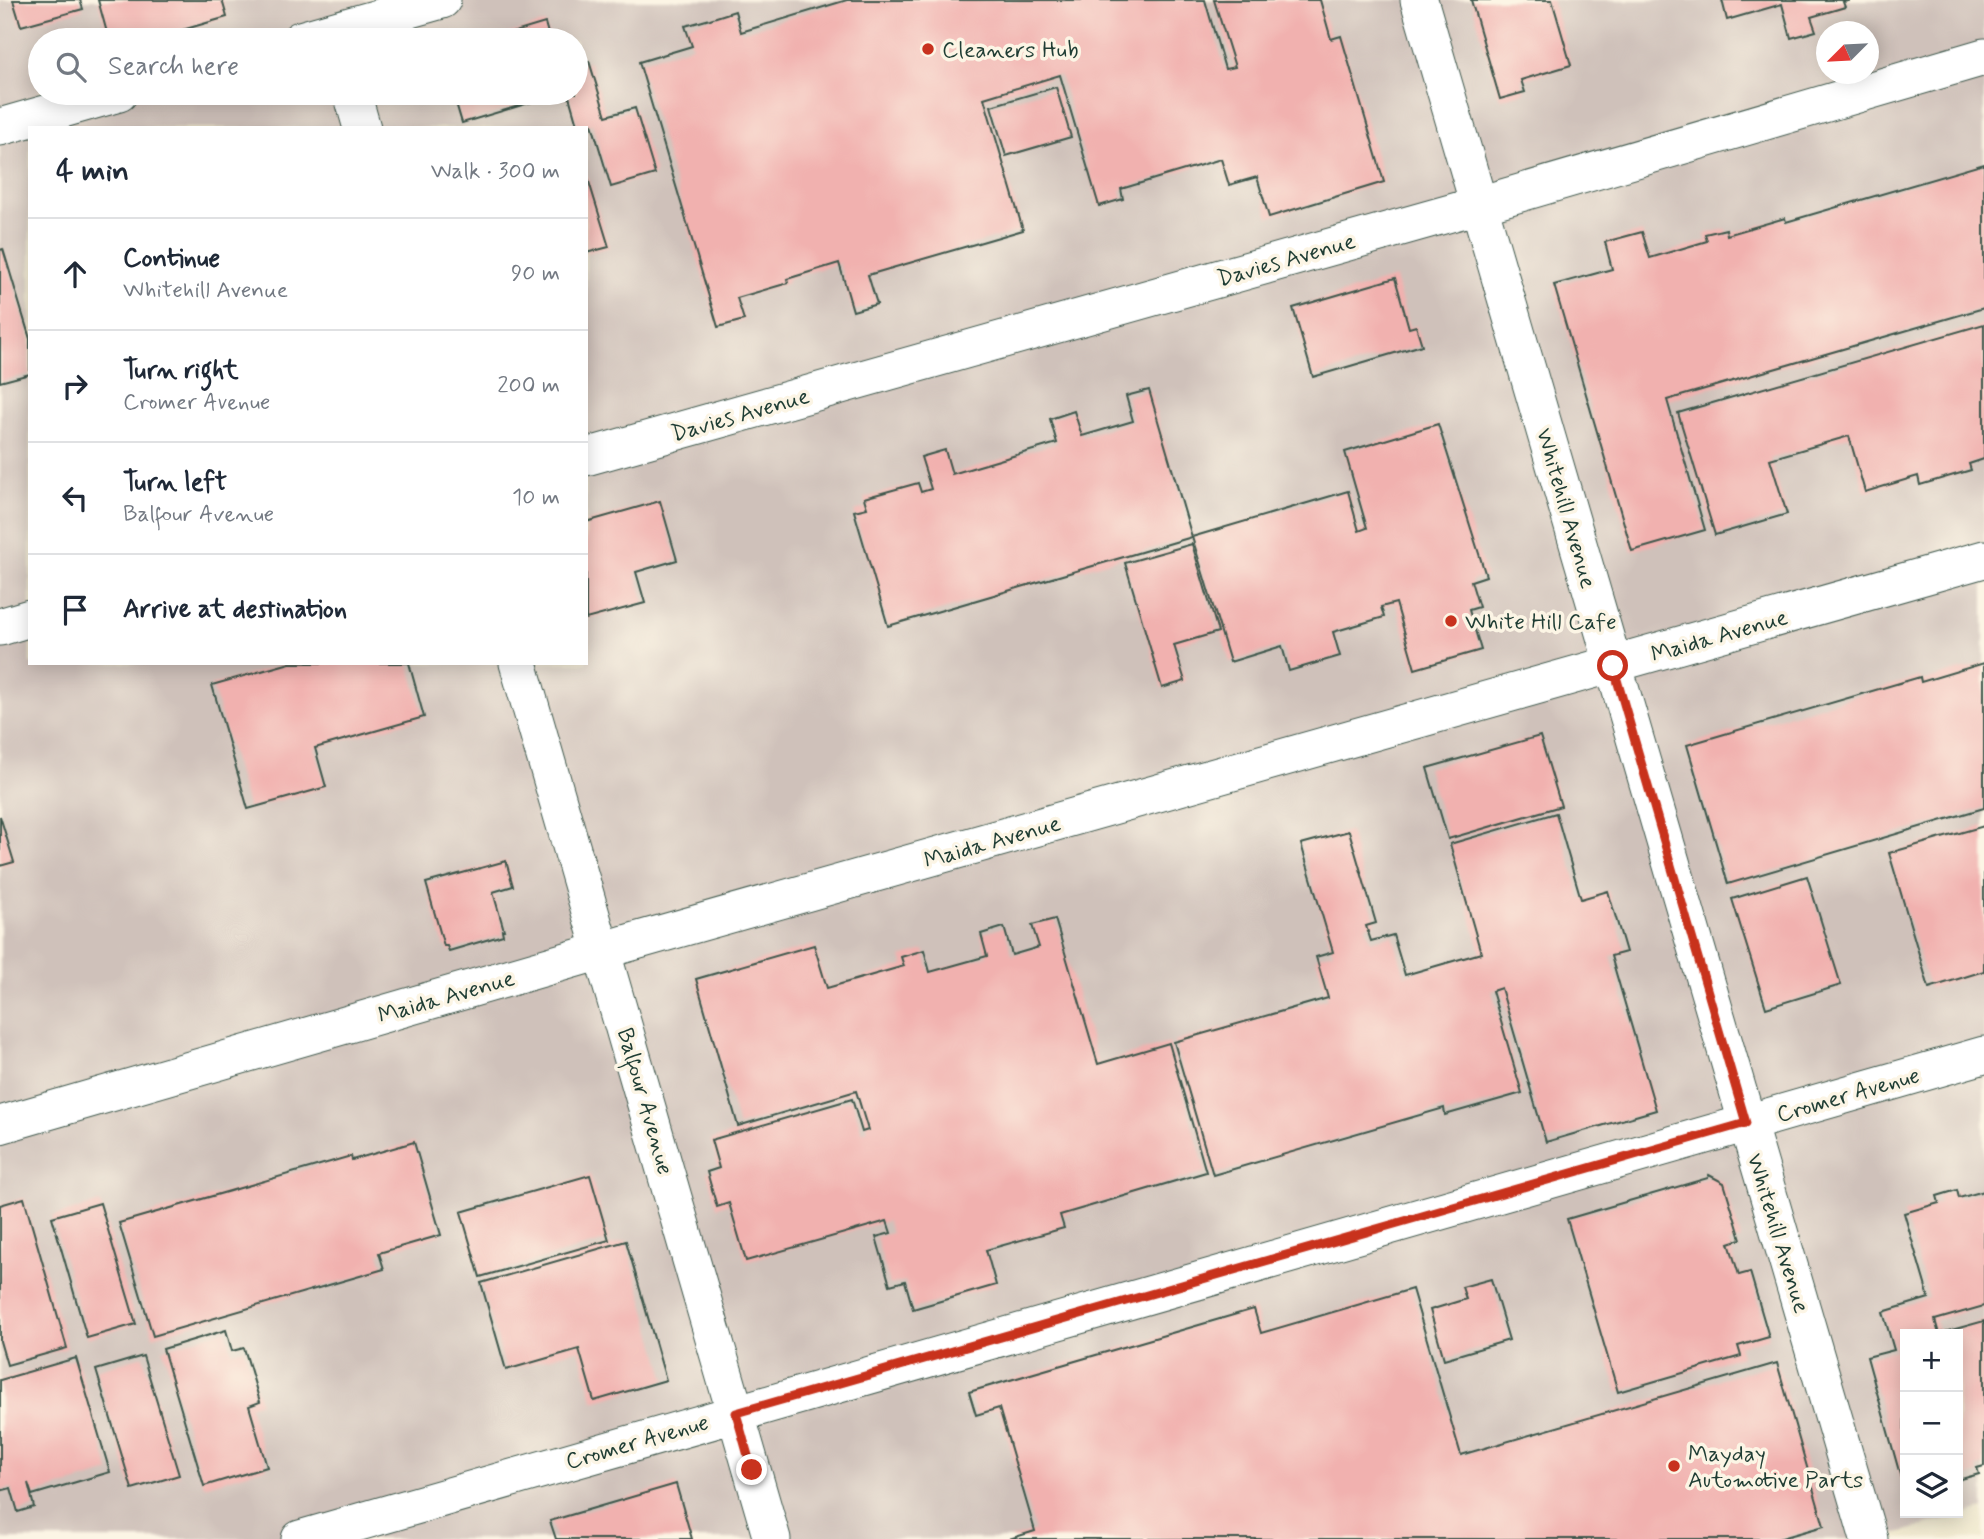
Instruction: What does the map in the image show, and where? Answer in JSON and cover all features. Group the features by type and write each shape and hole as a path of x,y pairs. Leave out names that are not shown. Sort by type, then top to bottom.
{"street":[{"path":"324,28 442,0"},
{"name":"Whitehill Avenue","path":"1419,0 1869,1539"},
{"name":"Davies Avenue","path":"588,456 1479,205 1984,57"},
{"path":"0,127 77,105"},
{"path":"355,105 361,126"},
{"name":"Maida Avenue","path":"0,1125 1984,559"},
{"path":"0,627 28,619"},
{"name":"Balfour Avenue","path":"519,665 772,1539"},
{"name":"Cromer Avenue","path":"300,1539 1984,1055"}],"shaded area":[{"path":"0,0 1984,0 1984,1509 1963,1515 1963,1329 1900,1329 1900,1518 1952,1518 1877,1539 0,1539"}],"building":[{"path":"13,0 80,0 83,9 21,26"},
{"path":"98,0 222,0 227,17 189,28 106,28"},
{"path":"847,0 1205,0 1225,69 1235,67 1214,0 1320,0 1331,39 1341,36 1384,182 1269,217 1257,177 1229,185 1221,159 1121,189 1123,199 1099,206 1060,75 984,98 1023,230 868,275 877,304 853,311 839,263 787,279 788,283 737,298 744,320 718,327 639,62 692,46 685,26 735,11 741,32"},
{"path":"1471,0 1552,0 1571,65 1521,80 1525,92 1500,99"},
{"path":"1722,0 1849,0 1843,2 1845,7 1811,17 1816,31 1791,38 1782,4 1727,20"},
{"path":"545,23 546,28 528,28"},
{"path":"588,61 606,116 635,108 655,174 611,187 592,124 577,126 571,105 588,105"},
{"path":"1056,87 1071,137 1006,156 991,106"},
{"path":"457,105 522,105 462,123"},
{"path":"1984,164 1984,308 1667,400 1705,530 1632,551 1554,285 1612,269 1605,242 1642,232 1650,258 1707,241 1705,234 1726,229 1727,235 1785,218 1786,222"},
{"path":"588,179 609,247 588,252"},
{"path":"3,249 28,332 28,375 0,382 0,250"},
{"path":"1395,278 1409,328 1416,326 1422,345 1313,377 1293,308"},
{"path":"1984,324 1984,459 1969,464 1971,470 1920,485 1918,476 1865,492 1849,436 1770,459 1787,514 1715,535 1678,413"},
{"path":"1149,390 1192,537 888,626 854,511 867,508 864,498 918,483 921,492 931,489 921,457 945,450 952,474 1057,443 1050,419 1074,411 1082,436 1133,421 1126,396"},
{"path":"1438,424 1486,576 1471,581 1479,607 1469,610 1481,650 1415,669 1396,603 1381,607 1384,617 1333,632 1340,656 1289,671 1282,646 1230,662 1192,537 1348,491 1359,531 1367,528 1345,452"},
{"path":"660,501 677,560 636,572 645,603 588,618 588,521"},
{"path":"1192,544 1218,632 1174,645 1185,681 1162,688 1125,563"},
{"path":"1984,663 1984,808 1728,884 1687,745 1920,677 1921,682"},
{"path":"283,665 410,665 424,717 315,748 326,787 248,809 212,685"},
{"path":"1540,736 1561,806 1448,839 1427,768"},
{"path":"1556,813 1581,899 1608,891 1626,952 1611,956 1656,1110 1546,1142 1501,988 1492,991 1522,1093 1445,1115 1444,1108 1213,1175 1174,1042 1328,998 1316,957 1333,952 1301,844 1349,831 1376,923 1366,926 1371,941 1393,935 1405,975 1481,953 1450,844"},
{"path":"0,816 14,862 0,866"},
{"path":"1984,826 1984,971 1929,988 1889,853"},
{"path":"506,861 513,886 493,892 504,930 503,935 449,951 447,946 444,946 426,883"},
{"path":"1807,876 1841,985 1766,1008 1732,899"},
{"path":"1055,919 1098,1064 1169,1043 1206,1172 1060,1215 1064,1228 986,1250 996,1285 913,1309 905,1281 890,1285 876,1237 891,1233 887,1221 746,1261 729,1203 717,1207 707,1172 719,1168 711,1140 852,1099 862,1132 868,1130 856,1091 738,1126 696,979 814,945 827,988 904,966 901,957 924,950 930,972 987,956 981,934 1004,927 1012,955 1039,947 1032,925"},
{"path":"414,1142 441,1235 379,1253 384,1269 153,1336 119,1223 351,1156 352,1160"},
{"path":"590,1175 609,1240 480,1277 461,1212"},
{"path":"1709,1175 1724,1183 1741,1239 1729,1243 1739,1275 1750,1272 1769,1337 1738,1346 1741,1356 1618,1392 1567,1219 1708,1178"},
{"path":"1957,1190 1959,1198 1984,1191 1984,1306 1935,1320 1938,1329 1900,1329 1900,1475 1867,1357 1894,1350 1883,1312 1929,1298 1904,1213 1939,1203 1937,1196"},
{"path":"24,1198 67,1348 7,1365 0,1341 0,1205"},
{"path":"100,1203 136,1324 87,1338 52,1217"},
{"path":"626,1241 666,1380 594,1401 579,1349 506,1370 481,1283"},
{"path":"1491,1279 1509,1340 1444,1359 1430,1310 1466,1299 1462,1287"},
{"path":"1412,1289 1461,1455 1777,1363 1824,1526 1778,1539 1009,1539 1035,1531 999,1408 976,1415 969,1392 1254,1309 1261,1333"},
{"path":"1984,1321 1984,1466 1977,1468 1979,1474 1963,1479 1963,1329 1955,1329"},
{"path":"226,1330 232,1351 244,1348 260,1402 249,1406 267,1467 204,1486 163,1349"},
{"path":"143,1356 179,1475 132,1489 96,1370"},
{"path":"76,1358 110,1472 32,1495 28,1483 34,1507 18,1512 11,1488 0,1491 0,1380"},
{"path":"676,1484 692,1539 556,1539 550,1521"}],"place":[{"name":"Cleaners Hub","path":"928,49"},
{"name":"White Hill Cafe","path":"1451,621"},
{"name":"Mayday Automotive Parts","path":"1674,1466"}],"route":[{"path":"752,1470 736,1413 1746,1123 1613,666"}]}
